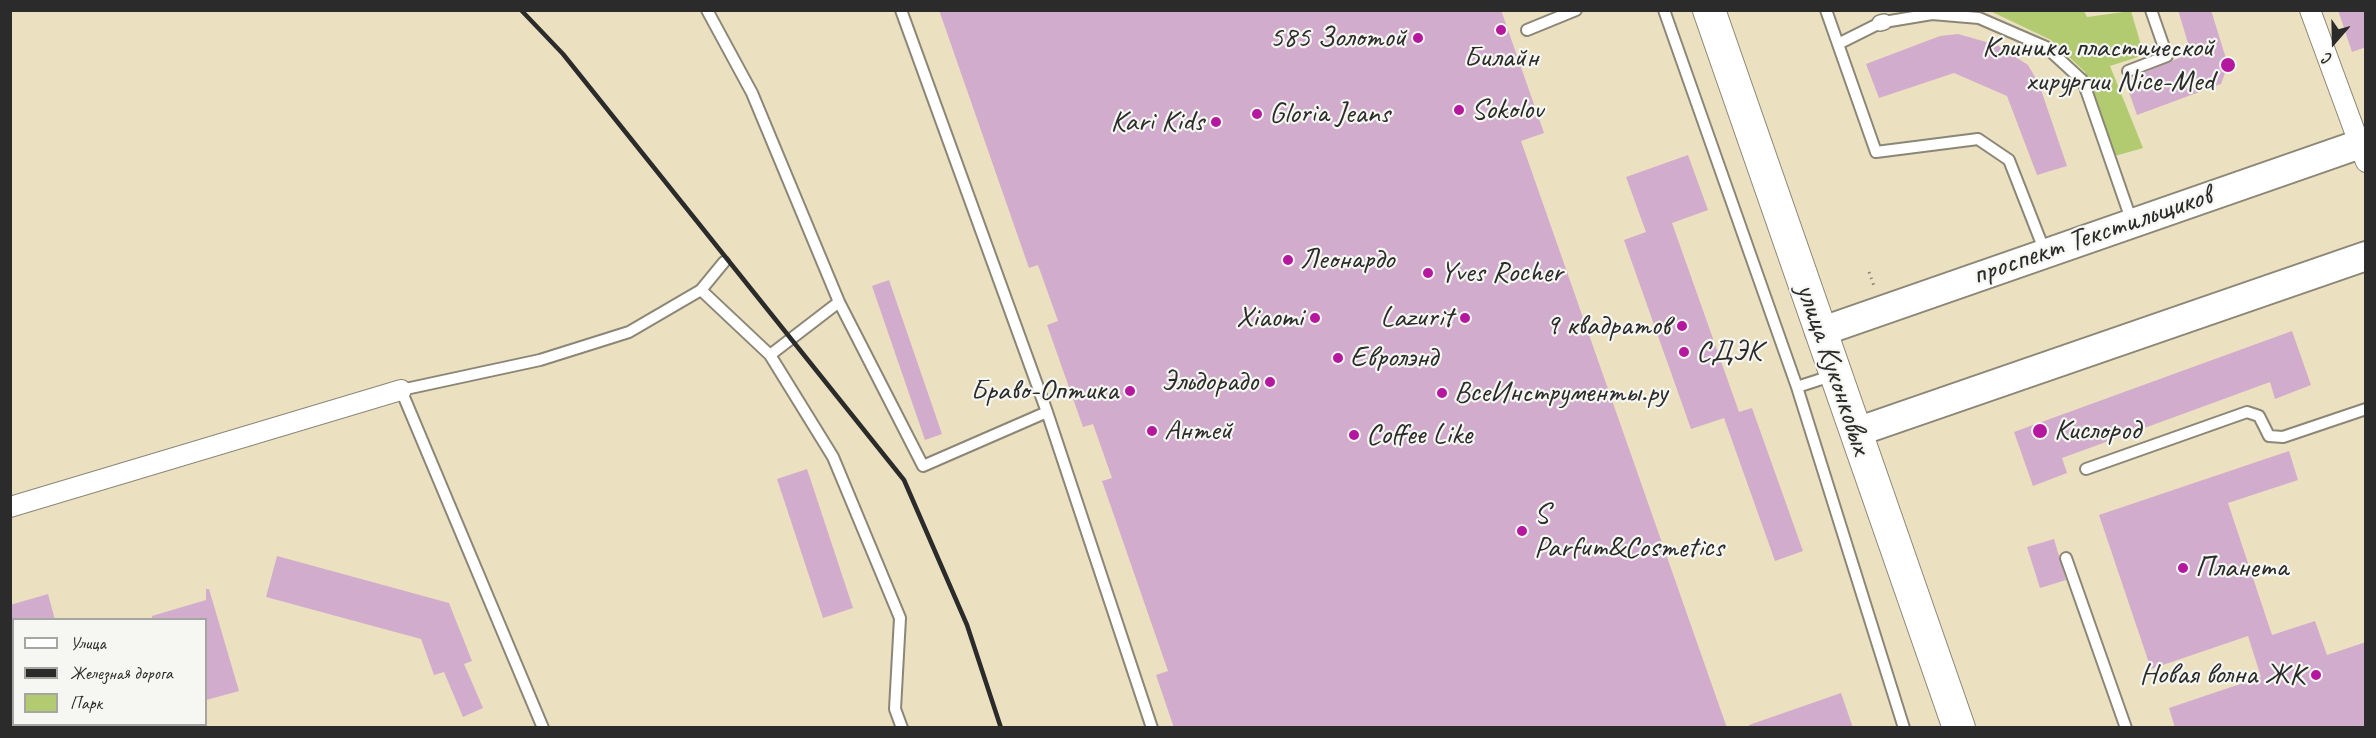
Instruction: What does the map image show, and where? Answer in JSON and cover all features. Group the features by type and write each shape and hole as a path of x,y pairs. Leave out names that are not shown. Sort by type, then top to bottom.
{"main road":[{"name":"улица Куконковых","path":"1709,10 1828,329"},
{"name":"улица Куконковых","path":"1728,10 1828,329 1959,728"},
{"name":"проспект Текстильщиков","path":"1828,329 2132,222 2363,149"},
{"path":"1867,415 1918,409 2366,256"},
{"name":"улица Куконковых","path":"1842,372 1867,415 1975,728"}],"street":[{"path":"2310,10 2363,149"},
{"path":"10,507 401,390"}],"lane":[{"path":"707,10 752,93 839,302 923,466 1047,412"},
{"path":"901,10 1047,412 1152,728"},
{"path":"1527,30 1576,10"},
{"path":"1664,10 1797,387 1904,728"},
{"path":"1826,10 1876,152 1978,139 2009,160 2046,252"},
{"path":"2128,71 2167,56 2151,10"},
{"path":"1838,44 1882,22 1931,12 1979,18 2046,46 2083,81 2132,222"},
{"path":"543,728 401,390 540,360 629,332 701,290 724,262"},
{"path":"701,290 770,355 833,457 900,618 894,709 902,728"},
{"path":"770,355 839,302"},
{"path":"1797,387 1842,372"},
{"path":"2086,469 2247,412 2259,416 2269,436 2283,437 2366,409"},
{"path":"2066,558 2126,728"}],"path":[{"path":"1869,273 1878,297"}],"green space":[{"path":"1990,11 2084,11 2087,17 2131,11 2144,55 2110,66 2143,148 2115,156 2085,72 2051,40"}],"building":[{"name":"Евролэнд","path":"939,10 1501,10 1544,133 1521,141 1727,728 1174,728 1156,675 1168,671 1102,481 1112,478 1093,424 1083,427 1047,325 1058,321 1038,265 1029,268"},
{"path":"2178,10 2211,10 2228,65 2221,84 2137,115 2124,78 2131,78 2191,53"},
{"path":"2338,10 2366,10 2366,47 2352,52"},
{"path":"1958,34 1997,45 2028,65 2039,84 2067,166 2037,175 2007,96 1954,73 1879,98 1866,64 1940,36"},
{"name":"9 квадратов","path":"1688,155 1708,210 1672,223 1739,412 1752,408 1803,551 1775,561 1724,418 1691,429 1624,240 1646,232 1626,177"},
{"path":"889,280 942,434 925,440 872,286"},
{"path":"2292,331 2311,385 2275,399 2270,382 2062,458 2067,473 2033,486 2014,432"},
{"name":"Планета","path":"2289,451 2298,480 2228,503 2272,635 2315,621 2327,655 2366,642 2366,728 2175,728 2169,708 2261,677 2248,636 2151,669 2099,515"},
{"path":"807,469 853,608 823,618 777,479"},
{"path":"2054,539 2066,580 2040,588 2027,547"},
{"path":"277,556 449,603 472,661 464,664 483,708 463,717 444,672 434,675 421,639 266,597"},
{"path":"206,589 209,589 239,691 207,700 207,618 152,618 152,616 206,600"},
{"path":"48,594 54,618 12,618 10,620 10,605"},
{"path":"1841,693 1853,728 1750,728 1749,725"}],"railway":[{"path":"521,10 563,54 904,480 967,625 1001,728"}],"place":[{"name":"Билайн","path":"1501,30"},
{"name":"585 Золотой","path":"1418,38"},
{"name":"Клиника пластической хирургии Nice-Med","path":"2228,65"},
{"name":"Sokolov","path":"1459,110"},
{"name":"Gloria Jeans","path":"1257,114"},
{"name":"Kari Kids","path":"1216,122"},
{"name":"Леонардо","path":"1288,260"},
{"name":"Yves Rocher","path":"1428,273"},
{"name":"Xiaomi","path":"1315,318"},
{"name":"Lazurit","path":"1465,318"},
{"name":"9 квадратов","path":"1682,326"},
{"name":"СДЭК","path":"1684,352"},
{"name":"Евролэнд","path":"1338,358"},
{"name":"Эльдорадо","path":"1270,382"},
{"name":"Браво-Оптика","path":"1130,391"},
{"name":"ВсеИнструменты.ру","path":"1442,393"},
{"name":"Антей","path":"1152,431"},
{"name":"Кислород","path":"2040,431"},
{"name":"Coffee Like","path":"1354,435"},
{"name":"S Parfum&Cosmetics","path":"1522,531"},
{"name":"Планета","path":"2183,568"},
{"name":"Новая волна ЖК","path":"2316,675"}]}
